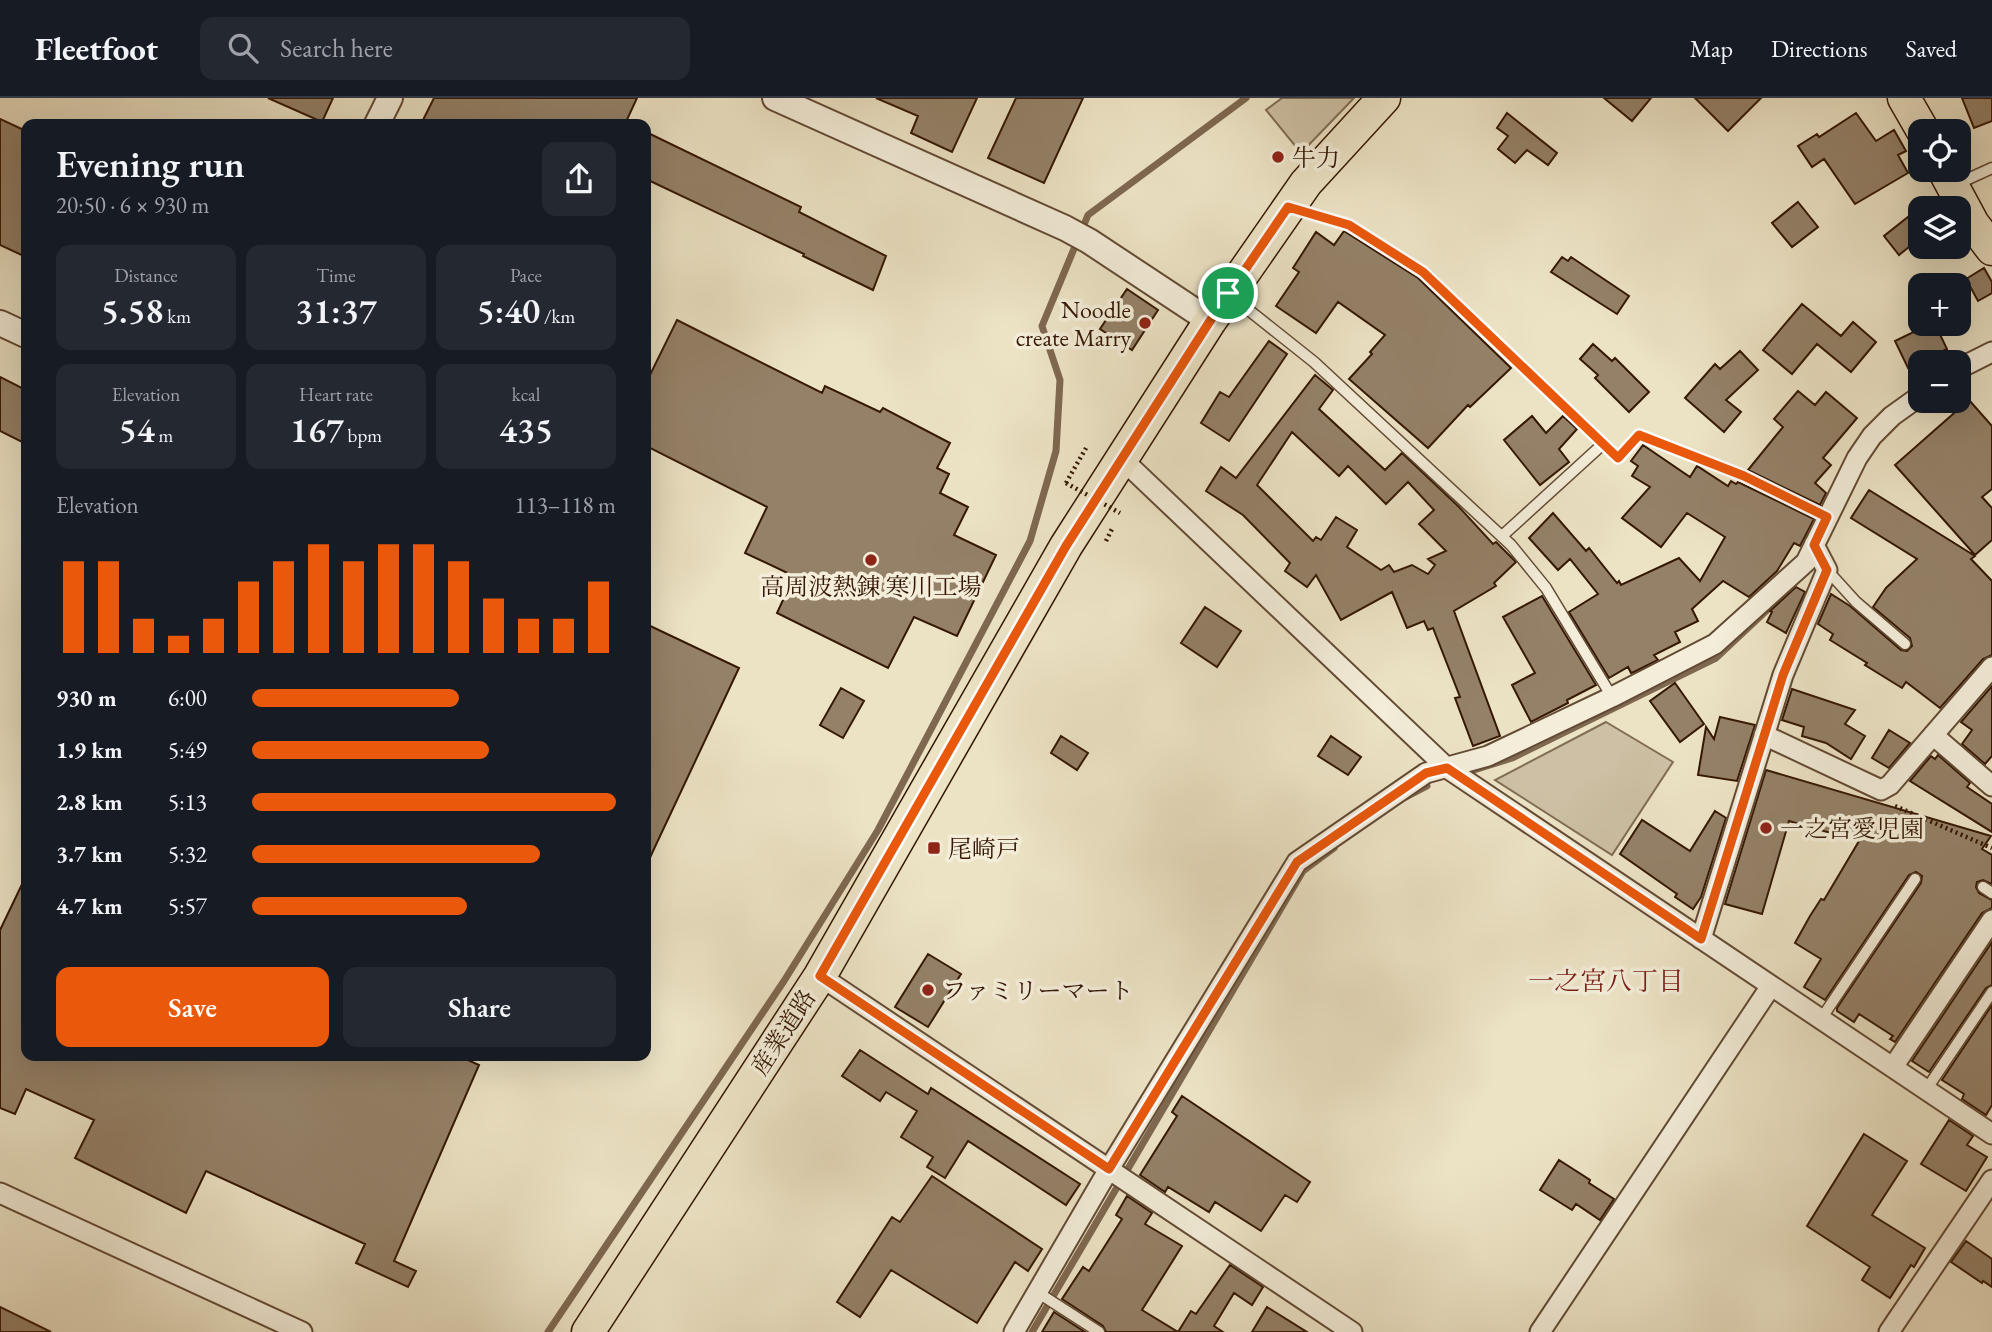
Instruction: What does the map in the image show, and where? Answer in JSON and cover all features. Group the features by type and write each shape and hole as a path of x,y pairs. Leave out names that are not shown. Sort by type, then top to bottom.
{"main road":[{"name":"産業道路","path":"588,1332 820,976 1066,546 1228,293 1306,183 1384,98"},
{"path":"1904,98 1916,119"},
{"path":"1950,182 1973,224 1992,249"}],"street":[{"path":"380,119 390,98"},
{"path":"775,98 1065,228 1210,321"},
{"path":"0,323 21,333"},
{"path":"1971,362 1992,352"},
{"path":"1701,939 1821,560 1827,517 1857,458 1872,436 1908,405"},
{"path":"1122,459 1447,768 1992,1134"},
{"path":"1014,1332 1297,862 1426,773 1488,756 1715,644 1806,562 1821,560"},
{"path":"1764,736 1881,790 1890,785 1992,667"},
{"path":"1933,735 1992,786"},
{"path":"1893,1067 1992,920"},
{"path":"820,976 1352,1332"},
{"path":"1540,1332 1771,986"},
{"path":"1889,1332 1992,1180"},
{"path":"0,1194 302,1332"}],"lane":[{"path":"1971,173 1992,168"},
{"path":"1288,207 1349,225 1423,272 1618,458 1639,435 1744,476 1827,517"},
{"path":"1228,293 1314,362 1502,536 1546,588 1612,697"},
{"path":"1502,536 1603,444"},
{"path":"1821,560 1856,602 1905,644"},
{"path":"1822,1019 1915,879"},
{"path":"1926,1090 1992,992"},
{"path":"1037,1291 1099,1332"}],"path":[{"path":"1086,448 1066,483 1120,513"},
{"path":"1881,790 1890,804 1992,848"}],"shaded area":[{"path":"1282,98 1354,98 1301,153 1266,110"},
{"path":"1606,722 1673,762 1612,855 1495,780"}],"building":[{"path":"268,98 333,98 323,119 315,119"},
{"path":"434,98 637,98 627,119 424,119"},
{"path":"876,98 977,98 952,152 911,133 918,116"},
{"path":"1016,98 1083,98 1044,183 988,158"},
{"path":"1604,98 1651,98 1632,121"},
{"path":"1695,98 1761,98 1728,131"},
{"path":"1962,98 1992,98 1992,121 1974,128"},
{"path":"1507,113 1557,153 1548,165 1527,150 1515,163 1498,149 1508,136 1497,128"},
{"path":"1856,113 1876,141 1894,130 1906,151 1898,155 1908,173 1855,204 1824,159 1812,167 1798,146 1817,134 1819,137"},
{"path":"0,119 21,129 21,255 0,245"},
{"path":"651,134 801,207 799,212 886,256 873,290 803,256 804,254 651,181"},
{"path":"1798,202 1818,227 1792,247 1772,223"},
{"path":"1908,217 1908,248 1899,255 1884,236"},
{"path":"1344,231 1418,278 1511,368 1470,407 1468,405 1428,448 1349,379 1385,335 1338,302 1316,333 1276,306 1299,272 1293,268 1316,232 1334,245"},
{"path":"1562,257 1568,261 1571,257 1629,296 1617,314 1551,272"},
{"path":"1984,268 1992,282 1992,293 1978,301 1971,288 1971,276"},
{"path":"1127,289 1158,310 1132,350 1100,329"},
{"path":"1802,304 1841,336 1853,322 1876,342 1851,372 1817,344 1792,374 1763,350"},
{"path":"677,320 822,393 825,386 880,412 883,408 950,443 937,468 949,474 940,493 968,507 954,535 996,555 957,636 914,617 888,668 777,613 794,576 745,553 767,507 651,449 651,373"},
{"path":"1908,335 1941,336 1947,349 1908,350 1908,368 1895,341"},
{"path":"1269,341 1287,354 1229,441 1201,423 1220,392 1229,397"},
{"path":"1593,344 1612,361 1615,358 1649,392 1629,412 1595,378 1598,375 1580,359"},
{"path":"1740,351 1758,370 1726,400 1741,412 1724,432 1685,398 1715,364 1720,369"},
{"path":"1315,375 1333,390 1319,409 1385,470 1402,453 1459,507 1493,544 1496,542 1516,562 1494,583 1496,586 1454,611 1500,736 1473,746 1455,698 1460,697 1433,628 1428,630 1424,621 1407,628 1392,592 1341,620 1316,575 1307,587 1285,571 1290,563 1243,515 1206,491 1221,467 1236,478","holes":["1292,432 1339,476 1348,466 1386,504 1408,482 1434,510 1419,524 1446,551 1428,559 1435,565 1428,574 1412,565 1394,572 1389,565 1381,570 1347,547 1357,530 1336,517 1321,540 1316,537 1313,541 1257,485"]},
{"path":"0,377 21,388 21,442 0,431"},
{"path":"1798,391 1815,405 1826,392 1857,418 1823,458 1831,465 1815,483 1826,493 1820,505 1748,470 1783,427 1774,419"},
{"path":"1971,402 1992,426 1992,489 1982,497 1992,508 1992,540 1975,555 1895,465 1954,413 1971,413"},
{"path":"1532,416 1546,433 1563,416 1577,429 1559,449 1569,462 1540,485 1504,440"},
{"path":"1643,445 1690,477 1697,466 1728,486 1731,481 1736,484 1738,482 1814,519 1800,546 1794,543 1777,571 1749,597 1723,581 1692,609 1698,621 1675,632 1680,642 1654,655 1658,660 1631,673 1628,667 1609,678 1569,612 1598,594 1570,559 1558,570 1529,538 1553,513 1586,551 1589,548 1621,585 1679,558 1700,581 1725,537 1687,513 1661,547 1622,518 1650,487 1632,476 1638,466 1631,461"},
{"path":"1869,490 1975,556 1971,559 1992,581 1992,655 1983,659 1940,708 1906,682 1902,688 1865,665 1867,663 1830,640 1833,634 1818,624 1831,594 1850,606 1901,650 1907,651 1912,646 1910,638 1873,607 1886,588 1917,559 1851,518"},
{"path":"1796,587 1805,592 1786,633 1767,622 1772,612 1770,611"},
{"path":"1542,596 1596,685 1531,722 1512,685 1535,673 1503,617"},
{"path":"1205,607 1241,631 1217,667 1181,643"},
{"path":"651,626 739,668 651,855"},
{"path":"1675,683 1704,724 1680,742 1650,701"},
{"path":"1992,686 1992,756 1985,764 1962,744 1972,730 1961,722"},
{"path":"841,688 864,701 843,738 820,725"},
{"path":"1792,689 1855,710 1845,724 1865,736 1851,759 1826,743 1802,736 1804,727 1782,720"},
{"path":"1720,717 1755,725 1737,781 1698,775 1706,727 1714,739"},
{"path":"1889,730 1910,743 1889,768 1872,758"},
{"path":"1061,736 1088,753 1077,770 1051,753"},
{"path":"1331,736 1361,757 1348,775 1318,756"},
{"path":"1938,755 1970,783 1967,787 1992,804 1992,832 1910,781 1931,756 1935,759"},
{"path":"1766,770 1991,836 1982,849 1992,855 1992,884 1983,880 1977,882 1976,887 1979,893 1992,900 1992,908 1982,913 1895,1042 1890,1039 1893,1036 1859,1014 1854,1022 1837,1011 1837,1008 1921,883 1922,876 1916,872 1909,875 1825,1000 1804,987 1821,959 1795,943 1859,841 1789,821 1762,914 1725,904"},
{"path":"1715,811 1726,818 1701,897 1693,909 1675,897 1677,894 1620,854 1642,820 1690,851"},
{"path":"21,886 21,1061 470,1061 479,1065 394,1261 416,1271 408,1287 356,1263 365,1244 206,1171 186,1213 75,1158 94,1120 26,1089 15,1114 0,1108 0,930"},
{"path":"1992,942 1992,985 1986,988 1929,1072 1912,1061"},
{"name":"ファミリーマート","path":"928,954 961,974 928,1027 895,1007"},
{"path":"1992,1005 1992,1105 1986,1115 1962,1099 1964,1094 1942,1080"},
{"path":"860,1050 928,1094 931,1088 1080,1184 1066,1205 968,1141 945,1178 927,1167 933,1157 901,1137 917,1111 886,1092 880,1101 842,1076"},
{"path":"1182,1096 1310,1182 1297,1202 1285,1195 1261,1231 1215,1202 1209,1212 1168,1187 1165,1192 1140,1175 1177,1116 1172,1112"},
{"path":"1949,1120 1973,1136 1967,1145 1987,1157 1966,1191 1921,1164"},
{"path":"1864,1134 1907,1161 1872,1215 1925,1248 1890,1298 1862,1280 1870,1267 1807,1226"},
{"path":"1559,1160 1614,1199 1600,1220 1576,1204 1572,1210 1540,1190"},
{"path":"932,1176 1042,1249 1028,1271 1015,1262 977,1323 891,1270 860,1317 837,1302 892,1217 900,1222"},
{"path":"1127,1196 1152,1213 1145,1224 1182,1246 1142,1310 1178,1332 1106,1332 1103,1326 1062,1299 1083,1267 1089,1271 1122,1219 1116,1215"},
{"path":"1966,1241 1992,1259 1992,1287 1951,1262"},
{"path":"1230,1265 1263,1287 1252,1305 1234,1293 1214,1326 1223,1332 1178,1332 1191,1311 1196,1314"},
{"path":"0,1307 51,1332 0,1332"},
{"path":"1267,1307 1307,1332 1252,1332"},
{"path":"1054,1312 1085,1332 1042,1332"}],"waterway":[{"path":"548,1332 784,981 878,830 1030,541 1056,451 1060,380 1042,326 1088,215 1246,98"},
{"path":"1474,770 1512,758 1716,658 1782,596"},
{"path":"1406,797 1427,786"},
{"path":"1032,1332 1303,871 1334,848"}],"place":[{"name":"牛力","path":"1278,157"},
{"name":"Noodle create Marry","path":"1145,323"},
{"name":"高周波熱錬 寒川工場","path":"871,560"},
{"name":"一之宮愛児園","path":"1766,828"},
{"name":"尾崎戸","path":"934,848"},
{"name":"ファミリーマート","path":"928,990"}],"district":[{"name":"一之宮八丁目","path":"1606,981"}],"route":[{"path":"1288,207 1349,225 1423,272 1618,458 1639,435 1744,476 1827,517 1814,545 1827,570 1783,675 1701,939 1447,768 1426,773 1297,862 1109,1169 820,976 1066,546 1228,293 1288,207"}]}
